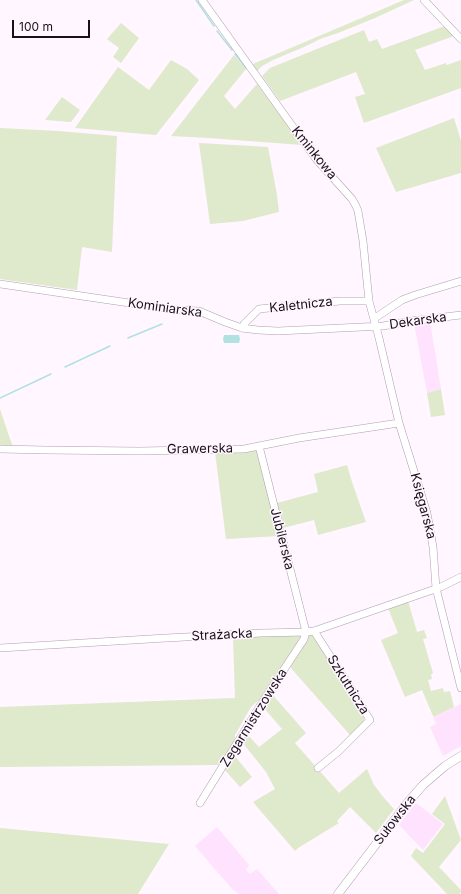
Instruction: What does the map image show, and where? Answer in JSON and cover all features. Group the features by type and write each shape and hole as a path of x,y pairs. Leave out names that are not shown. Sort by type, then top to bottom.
{"main road":[{"name":"Sułowska","path":"338,894 420,788 445,766 461,756"}],"street":[{"name":"Kminkowa","path":"202,0 316,159 355,203 358,211 363,241 367,301 376,326"},
{"path":"424,0 461,39"},
{"path":"374,318 402,300 461,281"},
{"name":"Kominiarska","path":"0,284 170,309 199,311 242,328 258,330 278,331 376,326"},
{"name":"Kaletnicza","path":"242,328 244,324 259,310 340,301 367,301"},
{"name":"Dekarska","path":"376,326 461,315"},
{"name":"Księgarska","path":"376,326 399,423 427,513 433,547 436,588 461,688"},
{"name":"Grawerska","path":"0,449 200,450 244,448 399,423"},
{"name":"Jubilerska","path":"259,446 310,631"},
{"name":"Strażacka","path":"0,648 310,631 441,587 461,576"},
{"name":"Szkutnicza","path":"310,631 346,680 370,720 318,768"},
{"name":"Zegarmistrzowska","path":"200,803 260,706 310,631"}],"shaded area":[{"path":"430,321 441,389 427,393 414,323"},
{"path":"461,704 461,746 443,756 430,727 436,724 433,716"},
{"path":"416,803 443,824 423,850 399,825"},
{"path":"217,827 249,865 246,870 250,874 257,869 279,894 240,894 233,890 195,846"}],"green space":[{"path":"404,0 414,0 375,18 320,39 273,60 262,66 257,71 253,64"},
{"path":"121,23 139,38 121,63 113,57 119,48 107,39"},
{"path":"445,26 454,36 415,50 425,70 461,60 461,88 364,123 355,97 365,94 356,72 280,101 262,76 270,68 364,30 369,42 377,39 382,49"},
{"path":"234,55 246,69 224,96 235,109 257,84 302,145 171,136"},
{"path":"171,60 187,69 199,80 156,135 75,128 118,67 149,90"},
{"path":"62,97 80,110 71,122 45,120"},
{"path":"454,118 461,141 461,173 396,192 376,148"},
{"path":"0,128 117,136 112,252 82,247 77,290 0,279"},
{"path":"199,143 268,147 279,212 243,221 210,224"},
{"path":"441,389 445,415 431,417 427,393"},
{"path":"0,409 8,433 13,447 0,447"},
{"path":"257,450 279,536 226,539 215,452"},
{"path":"347,465 366,522 318,535 314,520 283,528 277,503 318,492 314,474"},
{"path":"408,601 417,632 424,630 427,638 423,639 433,673 431,675 432,679 428,680 431,691 443,688 444,692 450,691 454,707 435,716 433,716 422,690 405,697 381,640 398,633 388,608"},
{"path":"312,634 364,718 363,724 350,735 290,667"},
{"path":"302,635 262,697 251,707 235,735 235,741 219,765 0,767 0,707 235,698 233,638"},
{"path":"272,694 306,733 295,743 339,793 367,769 374,785 394,809 376,833 350,807 337,821 339,823 295,851 253,802 275,789 266,772 242,742 247,734 259,747 282,729 264,708"},
{"path":"234,755 252,777 240,787 224,769"},
{"path":"445,796 461,840 439,867 461,890 460,894 447,894 411,856 416,848 423,853 445,824 432,814"},
{"path":"0,828 169,844 138,894 0,894"}],"water":[{"path":"224,335 239,335 239,343 224,343"}],"waterway":[{"path":"196,0 214,26"},
{"path":"217,31 232,50"},
{"path":"235,54 246,68"},
{"path":"128,338 162,324"},
{"path":"65,367 110,346"},
{"path":"0,398 51,374"}]}
